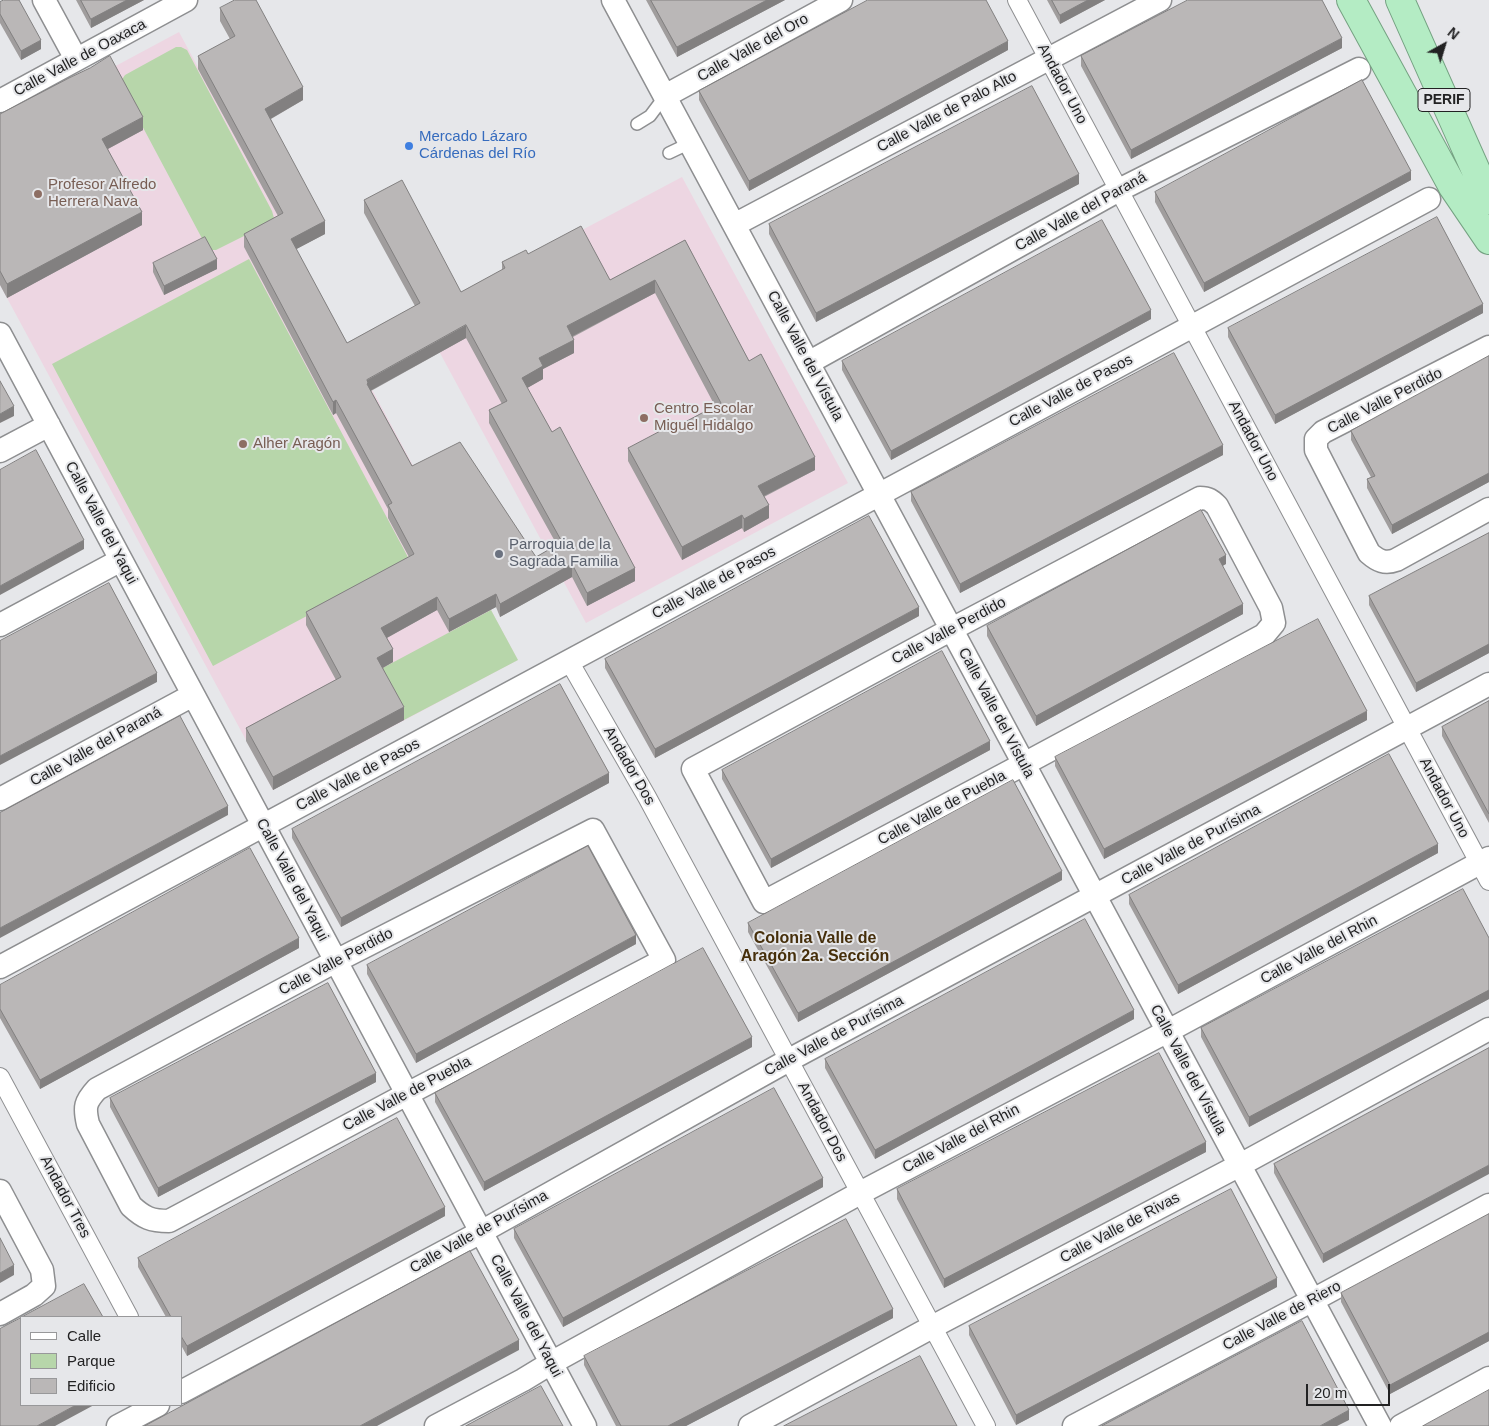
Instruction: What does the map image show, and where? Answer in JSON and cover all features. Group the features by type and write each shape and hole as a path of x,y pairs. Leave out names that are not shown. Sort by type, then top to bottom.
{"highway":[{"path":"1351,0 1453,187 1489,240"},
{"name":"PERIF","path":"1400,0 1489,200"}],"street":[{"path":"44,0 76,60"},
{"name":"Calle Valle de Oaxaca","path":"0,101 186,0"},
{"name":"Calle Valle del Vístula","path":"613,0 1380,1426"},
{"name":"Calle Valle del Oro","path":"665,96 841,0"},
{"name":"Andador Uno","path":"1017,0 1407,728 1486,868"},
{"name":"Calle Valle de Palo Alto","path":"734,225 1160,0"},
{"name":"Calle Valle del Paraná","path":"808,363 1119,190 1359,70"},
{"name":"Calle Valle de Pasos","path":"0,967 1429,199"},
{"name":"Calle Valle del Yaqui","path":"0,334 585,1426"},
{"name":"Calle Valle Perdido","path":"1489,347 1319,436 1316,440 1316,450 1370,553 1382,562 1396,560 1489,509"},
{"path":"0,451 49,424"},
{"name":"Calle Valle Perdido","path":"764,902 693,769 1200,498 1212,501 1216,506 1271,608 1274,623"},
{"path":"0,625 122,560"},
{"name":"Calle Valle de Puebla","path":"764,902 1264,635 1274,623"},
{"name":"Andador Dos","path":"569,661 647,797 986,1426"},
{"name":"Calle Valle de Purísima","path":"182,1391 481,1232 789,1060 1489,684"},
{"name":"Calle Valle del Paraná","path":"0,799 193,695"},
{"name":"Calle Valle Perdido","path":"149,1220 131,1206 88,1124 86,1104 98,1089 336,961 594,830"},
{"name":"Calle Valle de Puebla","path":"149,1220 169,1221 664,960 594,830"},
{"name":"Calle Valle del Rhin","path":"436,1426 524,1380 551,1363 860,1192 1486,868"},
{"name":"Calle Valle de Rivas","path":"750,1426 932,1327 1240,1165 1489,1029"},
{"name":"Andador Tres","path":"0,1076 128,1316"},
{"path":"0,1191 42,1270 44,1286 34,1295 0,1314"},
{"name":"Calle Valle de Riero","path":"1074,1426 1489,1205"},
{"path":"1400,1426 1489,1378"},
{"path":"118,1426 156,1406"}],"lane":[{"path":"637,124 650,116 665,96"},
{"path":"669,153 690,143"}],"shaded area":[{"name":"Alher Aragón","path":"179,32 518,660 273,790 0,285 0,128"},
{"name":"Centro Escolar Miguel Hidalgo","path":"682,177 848,483 586,623 420,316"}],"green space":[{"path":"176,47 187,50 274,218 272,222 216,250 210,250 206,246 122,88 121,81 125,75"},
{"path":"249,259 410,561 213,666 52,364"},
{"path":"491,610 518,660 404,720 377,671"}],"building":[{"path":"4,0 19,0 41,40 21,51 0,14 0,2"},
{"path":"81,0 127,0 91,19"},
{"path":"235,0 256,0 303,87 265,109 325,221 291,239 347,343 420,303 364,200 402,180 461,292 505,268 502,262 526,250 528,254 581,226 610,280 685,240 749,361 761,354 815,457 758,486 769,505 744,519 742,515 682,547 628,448 666,428 668,431 721,403 655,280 567,326 574,340 539,358 543,366 522,378 552,432 560,427 635,568 587,593 572,564 500,604 496,594 449,619 437,597 381,628 393,649 377,658 404,707 273,777 246,728 341,677 306,612 414,554 388,505 392,503 336,400 333,402 244,234 283,213 198,56 235,36 220,8","holes":["466,325 507,401 489,410 562,542 536,557 460,442 412,466 367,384 367,380"]},
{"path":"651,0 767,0 677,47"},
{"path":"868,0 986,0 1008,41 749,181 699,91"},
{"path":"1052,0 1088,0 1060,15"},
{"path":"1188,0 1322,0 1342,38 1131,150 1081,56"},
{"path":"110,56 143,117 102,139 142,212 7,284 0,271 0,114"},
{"path":"1362,80 1411,171 1204,283 1155,192"},
{"path":"1032,86 1079,174 816,313 769,224"},
{"path":"1437,217 1483,304 1275,415 1228,328"},
{"path":"1102,220 1151,310 891,451 842,361"},
{"path":"205,237 217,259 164,286 153,263"},
{"path":"1174,353 1223,445 960,584 911,492"},
{"path":"1489,356 1489,473 1392,525 1367,479 1375,476 1351,431"},
{"path":"0,381 14,406 0,414"},
{"path":"36,450 84,540 0,586 0,470"},
{"path":"1201,510 1226,555 1219,559 1243,604 1036,716 987,626"},
{"path":"869,516 919,607 655,749 605,659"},
{"path":"1489,533 1489,644 1416,683 1369,596"},
{"path":"109,583 157,673 0,756 0,641"},
{"path":"1318,619 1367,711 1104,849 1055,757"},
{"path":"942,651 990,741 771,859 722,770"},
{"path":"560,684 609,773 341,918 292,829"},
{"path":"1489,701 1489,814 1442,727"},
{"path":"180,716 228,806 0,928 0,813"},
{"path":"1389,754 1438,844 1178,985 1129,895"},
{"path":"1013,780 1062,871 798,1013 748,923"},
{"path":"588,846 636,935 416,1054 367,965"},
{"path":"250,848 299,938 40,1080 0,1009 0,985"},
{"path":"1463,889 1489,938 1489,990 1249,1117 1201,1028"},
{"path":"1085,919 1134,1010 875,1150 825,1059"},
{"path":"703,948 752,1037 484,1182 435,1093"},
{"path":"328,983 376,1073 158,1188 110,1098"},
{"path":"1489,1048 1489,1165 1323,1254 1274,1164"},
{"path":"1159,1053 1206,1142 944,1279 897,1189"},
{"path":"774,1088 823,1178 563,1318 514,1229"},
{"path":"397,1118 445,1207 187,1346 182,1338 182,1316 170,1316 138,1258"},
{"path":"1231,1189 1277,1278 1016,1415 969,1326"},
{"path":"1489,1214 1489,1332 1390,1385 1341,1293"},
{"path":"846,1219 893,1309 668,1426 621,1426 584,1356"},
{"path":"0,1238 14,1265 0,1273"},
{"path":"470,1251 519,1340 360,1426 145,1426"},
{"path":"84,1284 102,1316 24,1316"},
{"path":"20,1319 20,1406 74,1406 37,1426 0,1426 0,1329"},
{"path":"1302,1321 1349,1410 1320,1426 1102,1426"},
{"path":"920,1356 957,1426 784,1426"},
{"path":"541,1386 563,1426 466,1426"},
{"path":"1489,1390 1489,1426 1423,1426"}],"place":[{"name":"Mercado Lázaro Cárdenas del Río","path":"409,146"},
{"name":"Profesor Alfredo Herrera Nava","path":"38,194"},
{"name":"Centro Escolar Miguel Hidalgo","path":"644,418"},
{"name":"Alher Aragón","path":"243,444"},
{"name":"Parroquia de la Sagrada Familia","path":"499,554"}],"district":[{"name":"Colonia Valle de Aragón 2a. Sección","path":"815,948"}]}
